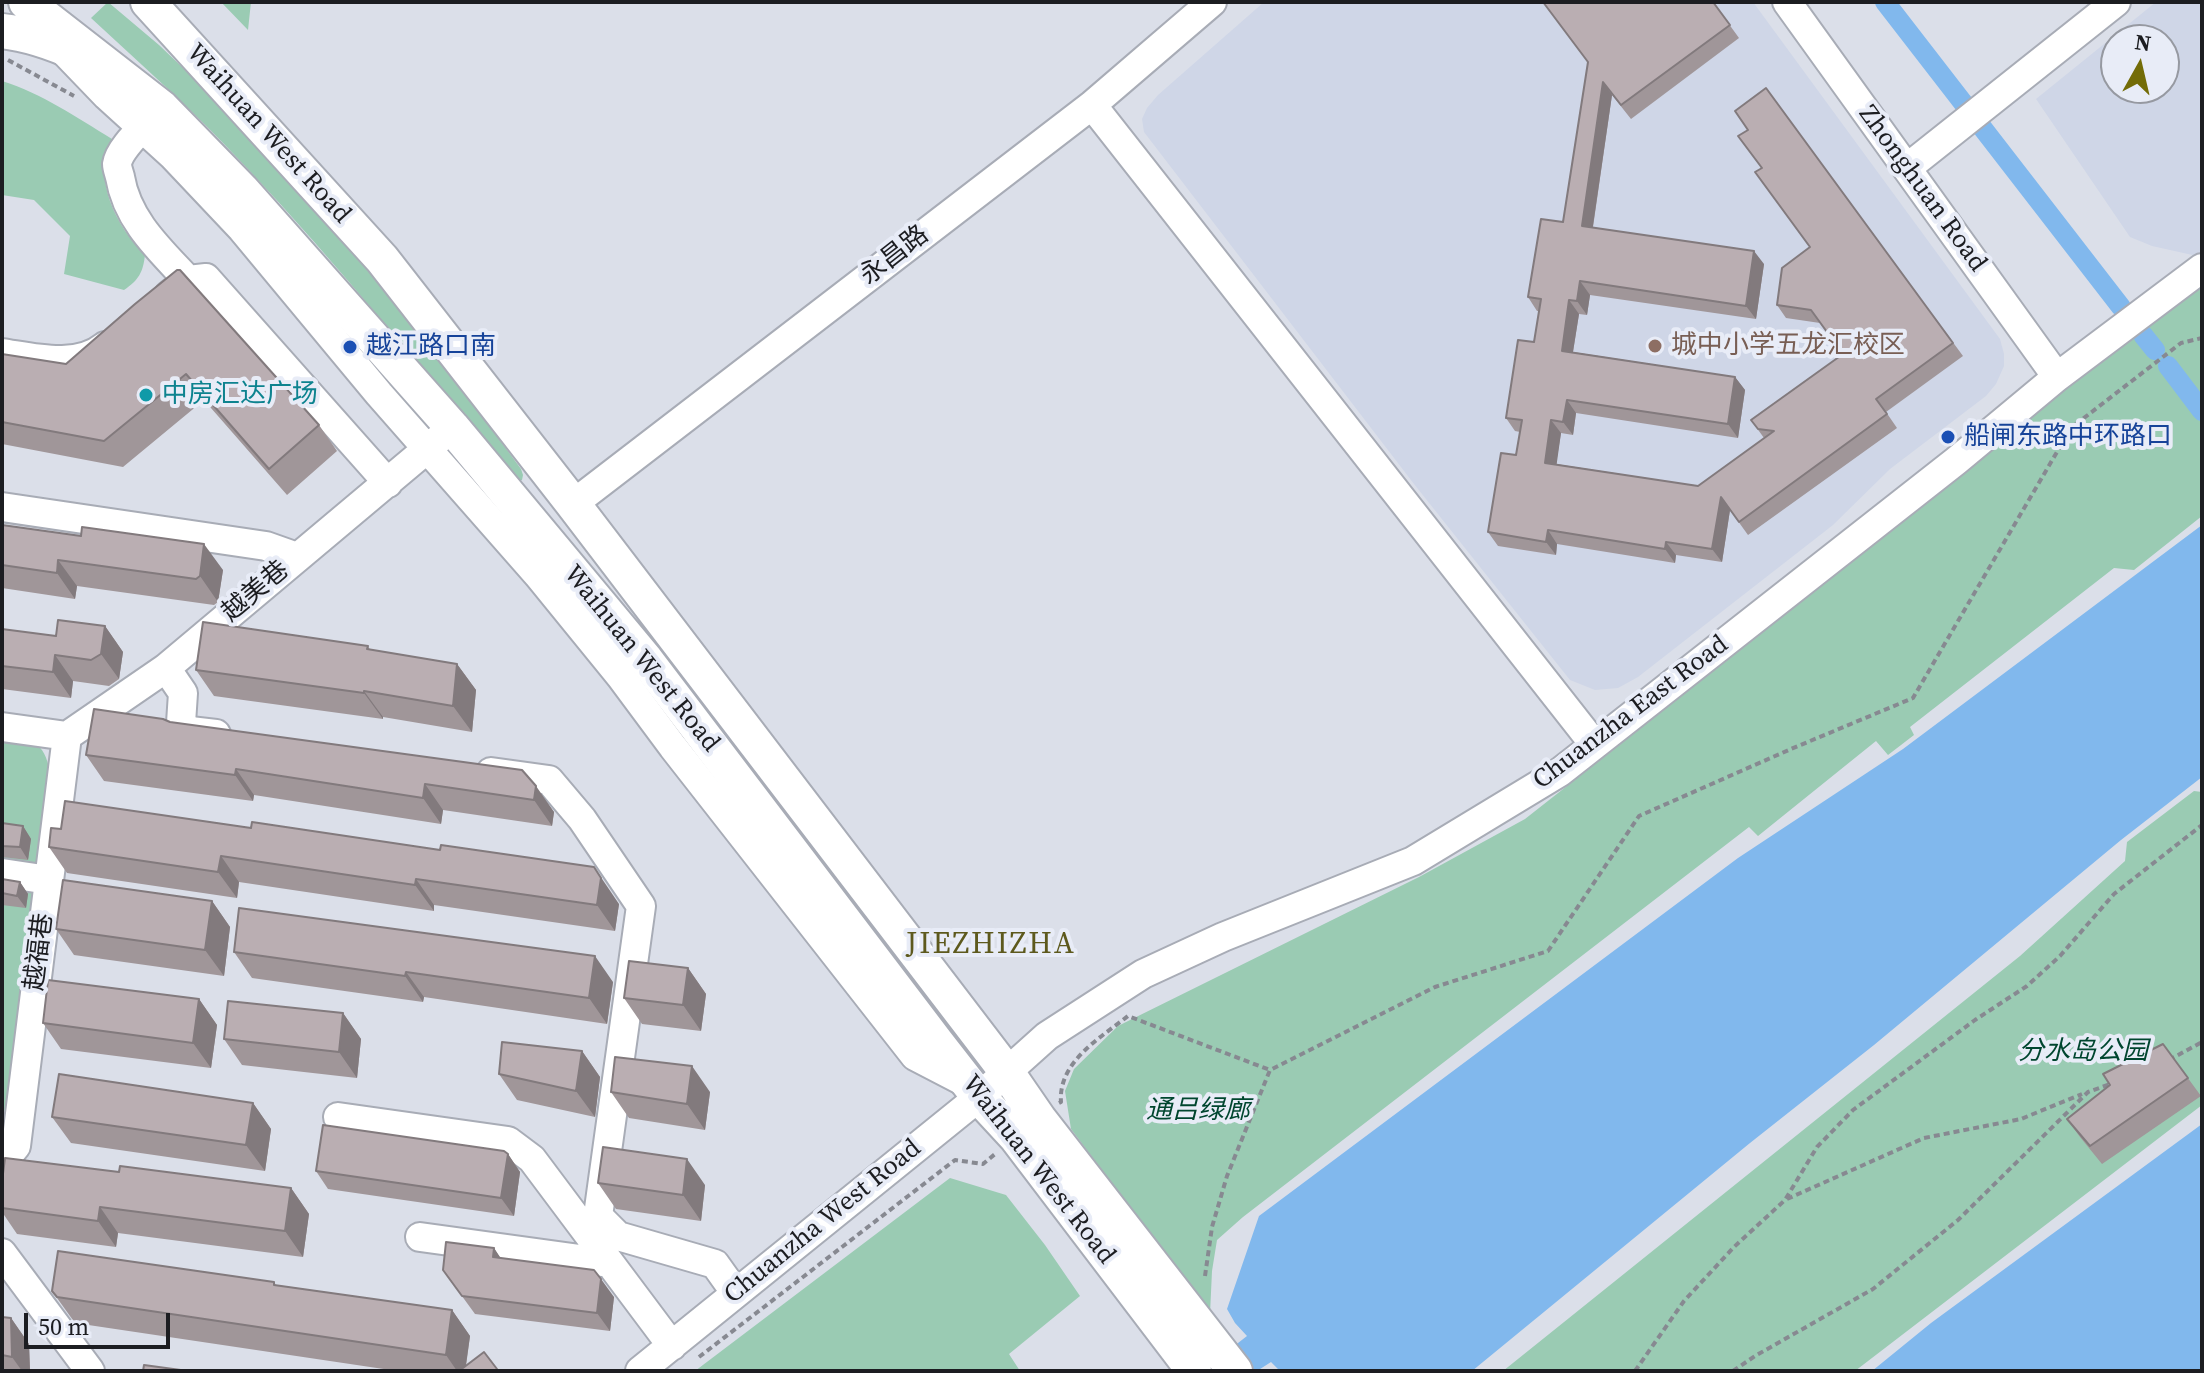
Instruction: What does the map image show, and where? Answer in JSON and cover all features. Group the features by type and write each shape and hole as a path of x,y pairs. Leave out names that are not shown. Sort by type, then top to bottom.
{"main road":[{"name":"Waihuan West Road","path":"148,2 382,259 1006,1071 1028,1128 1192,1351 1235,1371"},
{"path":"163,2 193,50"},
{"name":"Waihuan West Road","path":"28,3 162,108 242,190 373,340 439,438 646,660 974,1090 1028,1128"},
{"path":"2,31 58,45 111,70"}],"street":[{"name":"永昌路","path":"573,504 1092,105 1212,2"},
{"name":"Zhonghuan Road","path":"1787,2 2057,377"},
{"path":"1907,168 2116,2"},
{"path":"28,3 58,45 107,96 173,156 242,229 379,394 439,438"},
{"path":"1092,105 1594,744"},
{"path":"162,108 125,148 117,164 122,192 131,214 149,239 188,280"},
{"name":"Chuanzha East Road","path":"1006,1071 1047,1036 1143,974 1223,937 1413,861 1560,772 1956,461 2057,377 2202,268"},
{"path":"152,308 188,280 206,278 388,483"},
{"path":"2,353 52,361 93,356 129,327"},
{"name":"越美巷","path":"67,736 166,668 439,438"},
{"path":"2,507 266,546 297,557"},
{"path":"166,668 183,693 181,723 190,731 248,739"},
{"path":"2,727 67,736"},
{"name":"越福巷","path":"2,1163 16,1146 67,736"},
{"path":"458,767 549,780 582,819 641,906 598,1216 618,1236 715,1264 735,1292"},
{"path":"2,873 49,880"},
{"name":"Chuanzha West Road","path":"640,1371 681,1354 735,1292 974,1090 1006,1071"},
{"path":"338,1117 508,1141 532,1159 681,1354"},
{"path":"420,1237 609,1263"},
{"path":"2,1253 90,1371"}],"path":[{"path":"2,57 84,104"},
{"path":"1205,1276 1212,1227 1227,1176 1270,1070 1435,987 1548,951 1639,816 1913,698 2071,428 2181,343 2202,338"},
{"path":"1635,1371 1684,1301 1734,1247 1785,1200 1817,1147 1853,1110 1975,1020 2027,986 2060,956 2114,894 2202,825"},
{"path":"681,1354 955,1160 983,1164 1061,1102 1060,1089 1064,1077 1080,1055 1128,1016 1270,1070"},
{"path":"2162,1063 2202,1042"},
{"path":"1785,1200 1924,1138 2021,1119 2125,1079"},
{"path":"1733,1371 1873,1289 1958,1220 2088,1092"}],"shaded area":[{"name":"城中小学五龙汇校区","path":"1264,2 1753,2 2000,339 2004,366 1996,384 1986,396 1890,469 1833,525 1638,677 1618,688 1595,690 1570,680 1414,484 1144,132 1142,119 1158,95"},
{"path":"2156,2 2202,2 2202,252 2197,256 2152,246 2130,237 2036,99 2100,47 2100,104 2180,104 2180,24 2129,24"}],"green space":[{"path":"108,2 224,107 363,259 521,469 522,480 517,482 280,203 188,108 91,18"},
{"path":"221,2 251,2 248,30"},
{"path":"2,81 45,99 112,139 106,154 105,170 110,201 125,230 145,255 139,275 124,290 64,274 70,236 34,200 2,195"},
{"name":"通吕绿廊","path":"2202,285 2202,516 2134,570 2114,568 1910,727 1914,735 1888,755 1876,741 1758,836 1749,827 1243,1217 1217,1240 1210,1314 1071,1129 1065,1091 1074,1069 1118,1026 1419,877 1525,819 1993,445"},
{"path":"2,734 38,745 49,767 14,1079 2,1119"},
{"name":"分水岛公园","path":"2194,791 2202,792 2202,1105 1855,1371 1503,1371 2020,956 2125,861 2127,842"},
{"path":"950,1178 1006,1195 1080,1296 1009,1354 1020,1371 695,1371"}],"water":[{"path":"2202,525 2202,777 1472,1371 1280,1371 1271,1362 1257,1371 1202,1371 1247,1336 1227,1309 1259,1216 1738,858 1903,749"},
{"path":"2202,1124 2202,1371 1872,1371 1931,1323"}],"building":[{"path":"1543,2 1713,2 1730,25 1621,105 1603,82 1582,226 1754,251 1746,306 1580,281 1577,301 1569,300 1562,351 1735,377 1728,424 1567,400 1563,422 1551,420 1545,463 1698,486 1774,431 1758,429 1751,420 1843,354 1811,310 1777,305 1782,268 1810,247 1755,172 1762,168 1738,136 1748,130 1735,111 1766,88 1953,343 1876,399 1887,414 1739,522 1721,497 1712,549 1666,542 1665,549 1548,530 1546,542 1488,532 1501,453 1516,455 1522,420 1506,418 1518,340 1534,342 1541,299 1528,297 1541,219 1563,222 1588,62"},
{"name":"中房汇达广场","path":"177,270 319,425 269,469 186,374 104,441 2,422 2,354 66,364"},
{"path":"2,525 81,536 82,527 204,544 200,576 196,579 58,560 57,573 2,565"},
{"path":"58,620 105,626 101,654 91,660 55,655 53,672 2,666 2,629 56,636"},
{"path":"203,622 368,646 367,649 457,664 453,706 364,691 196,670"},
{"path":"94,709 522,770 536,786 534,800 425,784 423,798 236,769 235,775 86,755"},
{"path":"65,801 251,828 252,822 440,850 441,845 594,867 601,878 597,905 416,879 415,885 221,856 218,872 49,847 51,828 61,829"},
{"path":"2,823 23,826 20,847 2,846"},
{"path":"2,879 20,882 17,896 2,893"},
{"path":"63,880 212,901 205,950 56,929"},
{"path":"239,908 595,956 589,998 234,952"},
{"path":"629,961 688,968 683,1005 624,998"},
{"path":"48,980 199,999 193,1043 43,1023"},
{"path":"228,1001 343,1013 339,1052 224,1039"},
{"path":"502,1042 582,1051 576,1091 499,1074"},
{"path":"2163,1044 2188,1078 2090,1146 2067,1119 2110,1085 2103,1074"},
{"path":"615,1057 692,1066 687,1104 611,1092"},
{"path":"59,1074 253,1103 246,1145 52,1117"},
{"path":"323,1125 504,1151 508,1154 501,1198 316,1171"},
{"path":"603,1147 687,1159 683,1195 598,1183"},
{"path":"5,1158 119,1172 120,1166 291,1188 285,1231 100,1207 98,1221 2,1208"},
{"path":"446,1242 494,1248 493,1257 594,1270 601,1279 597,1313 462,1296 443,1270"},
{"path":"58,1251 452,1310 446,1355 57,1297 52,1291"},
{"path":"2,1317 11,1318 12,1357 2,1355"},
{"path":"484,1352 497,1369 459,1371"},
{"path":"144,1365 188,1371 143,1371"}],"waterway":[{"path":"1885,2 2121,307"},
{"path":"2143,335 2155,350"},
{"path":"2168,366 2202,411"}],"place":[{"name":"城中小学五龙汇校区","path":"1655,346"},
{"name":"越江路口南","path":"350,347"},
{"name":"中房汇达广场","path":"146,395"},
{"name":"船闸东路中环路口","path":"1948,437"}],"district":[{"name":"JIEZHIZHA","path":"991,945"}]}
